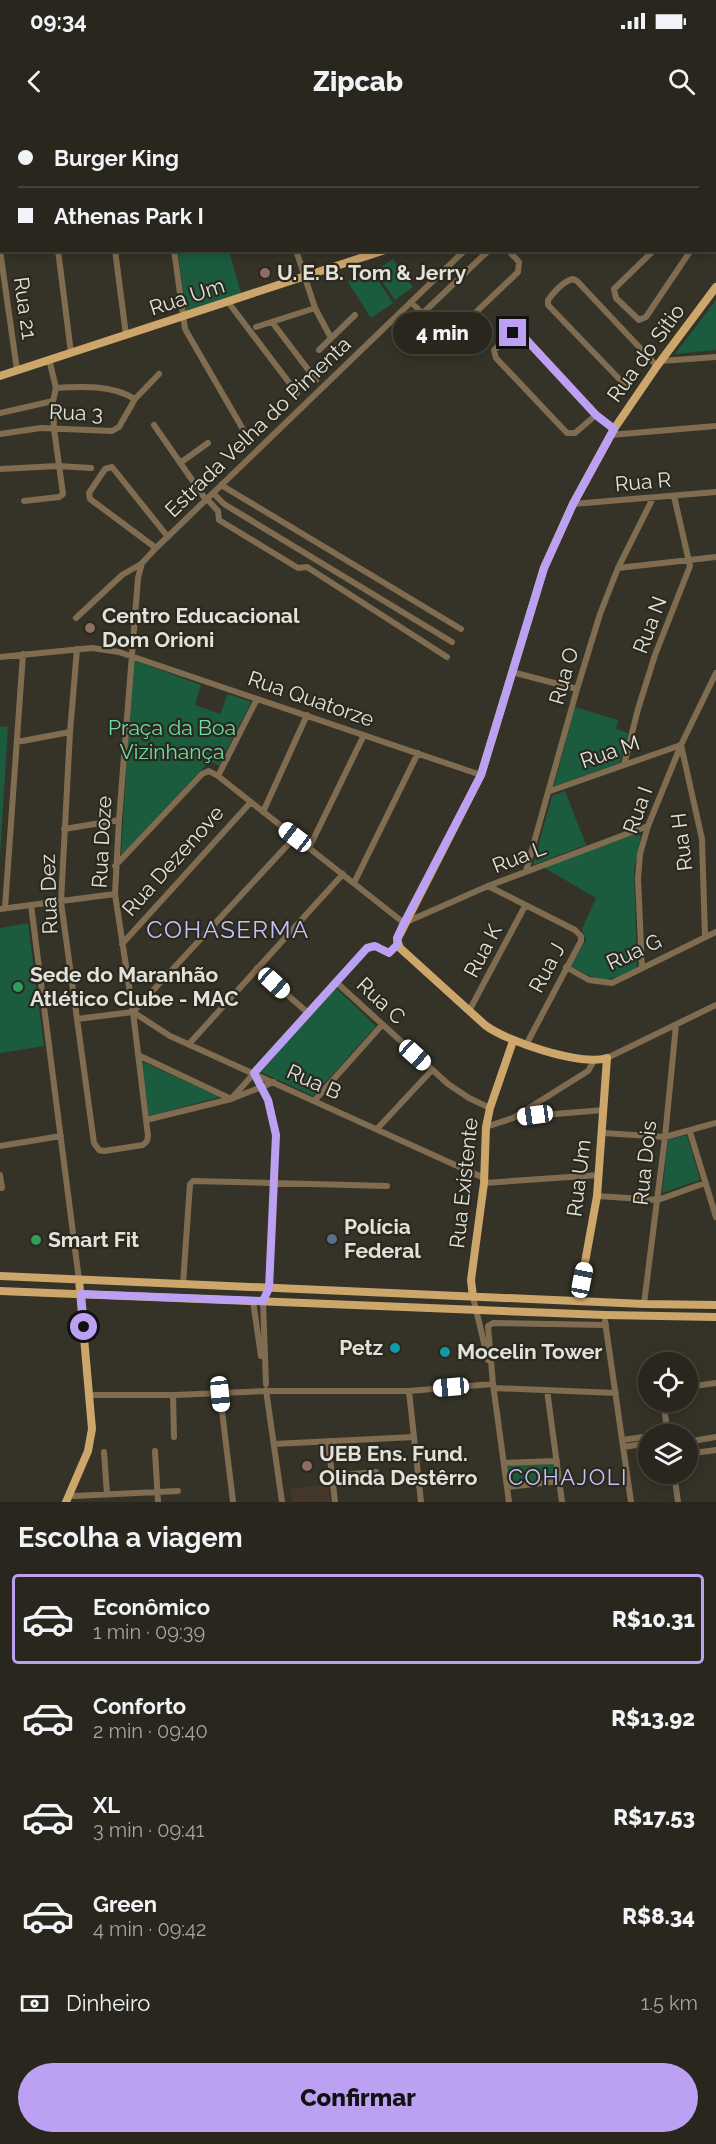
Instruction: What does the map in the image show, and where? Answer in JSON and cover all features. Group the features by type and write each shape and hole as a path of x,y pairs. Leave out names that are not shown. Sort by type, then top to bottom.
{"main road":[{"name":"Rua Um","path":"0,376 379,252"},
{"name":"Rua do Sítio","path":"398,944 397,938 404,923 481,775 544,568 573,504 612,432 716,287"},
{"path":"398,944 491,1030 526,1045 594,1061 607,1058"},
{"name":"Rua Existente","path":"473,1297 471,1280 484,1180 486,1128 490,1108 513,1041"},
{"name":"Rua Um","path":"578,1301 597,1196 607,1058"},
{"path":"0,1276 644,1304 716,1305"},
{"path":"68,1498 92,1440 79,1280"},
{"path":"255,1288 263,1301"},
{"path":"0,1291 605,1315 716,1317"}],"street":[{"name":"Rua 21","path":"0,252 17,370"},
{"path":"58,252 71,353"},
{"path":"115,252 126,335"},
{"path":"174,252 185,329 244,432"},
{"path":"297,252 315,308 331,339"},
{"name":"Estrada Velha do Pimenta","path":"76,618 122,575 142,563 463,252"},
{"path":"422,314 487,252"},
{"path":"412,303 444,335 451,336 518,272 519,262 510,252"},
{"path":"652,252 614,289 616,298 639,320 646,317 690,252"},
{"path":"627,387 548,305 548,300 565,282 573,279 577,281 659,364 716,357"},
{"path":"228,302 297,393"},
{"path":"256,327 315,308"},
{"path":"319,350 355,315"},
{"path":"272,322 316,380"},
{"path":"596,415 575,433 567,433 496,358 494,350 513,333 519,332 612,432 716,426"},
{"path":"24,501 59,497 63,494 54,429 53,401 56,388 49,359"},
{"name":"Rua 3","path":"0,434 22,429 112,431 119,427 135,399 159,374"},
{"path":"56,388 113,389 135,399"},
{"path":"0,413 53,401"},
{"path":"154,425 206,500 218,511 219,520 298,568 307,567 447,657"},
{"path":"180,463 207,443"},
{"path":"0,469 58,466 91,468"},
{"path":"156,548 90,499 89,493 105,469 112,467 168,537"},
{"path":"221,485 461,629"},
{"name":"Rua R","path":"573,504 716,492"},
{"path":"213,493 224,504 452,642"},
{"path":"674,496 690,561"},
{"name":"Rua O","path":"526,871 600,614 618,568 652,498"},
{"path":"618,568 716,557"},
{"name":"Rua N","path":"624,765 652,665 688,572 690,561"},
{"path":"0,657 107,649 131,656 138,578 142,563"},
{"name":"Rua Dez","path":"77,650 61,902 94,1143 97,1148 104,1151 143,1145 148,1136"},
{"path":"23,654 2,908 115,894"},
{"name":"Rua Quatorze","path":"131,656 481,775"},
{"name":"Rua Doze","path":"131,656 118,820 115,894 133,1012 148,1136"},
{"path":"512,672 577,689"},
{"name":"Rua I","path":"642,968 639,866 648,826 681,745 716,673"},
{"path":"218,776 257,699"},
{"path":"263,812 308,716"},
{"path":"17,742 70,732"},
{"path":"309,848 364,735"},
{"name":"Rua M","path":"550,791 681,745"},
{"name":"Rua H","path":"681,745 702,839 705,936"},
{"path":"354,883 418,753"},
{"path":"115,866 202,774 211,771 404,923"},
{"name":"Rua Dezenove","path":"122,944 251,802"},
{"path":"64,829 118,820"},
{"name":"Rua L","path":"404,923 488,886 648,826"},
{"path":"77,1019 133,1012 295,837"},
{"path":"189,1044 343,874"},
{"name":"Rua J","path":"488,886 579,933 580,941 526,1045"},
{"path":"31,905 79,1280"},
{"name":"Rua K","path":"469,1011 525,906"},
{"name":"Rua G","path":"566,967 589,980 612,984 716,932"},
{"path":"231,1099 369,946 375,946 387,953 398,944"},
{"path":"257,968 308,1013"},
{"name":"Rua C","path":"336,982 432,1070 469,1098 490,1108"},
{"path":"607,1058 716,1005"},
{"name":"Rua B","path":"133,1012 156,1028 189,1044 315,1100 484,1180"},
{"path":"315,1100 382,1025"},
{"name":"Rua Dois","path":"644,1304 658,1200 676,1025"},
{"path":"138,1055 231,1099"},
{"path":"486,1128 513,1118 588,1071 594,1061"},
{"path":"376,1129 432,1070"},
{"path":"254,1073 263,1087 274,1123 269,1288 263,1301 266,1388"},
{"path":"146,1120 231,1099 274,1082"},
{"path":"513,1118 604,1110"},
{"path":"603,1132 665,1137 716,1123"},
{"path":"690,1132 716,1217"},
{"path":"0,1146 61,1136"},
{"path":"0,1175 2,1188"},
{"path":"484,1180 599,1175"},
{"path":"183,1284 191,1181 196,1179 387,1186"},
{"path":"597,1196 658,1200 705,1183"},
{"path":"473,1297 493,1386"},
{"path":"253,1300 282,1502"},
{"path":"605,1315 631,1502"},
{"path":"509,1502 493,1386 489,1324 606,1325"},
{"path":"698,1385 716,1383"},
{"path":"90,1395 220,1394 266,1388 409,1391 493,1386 616,1393"},
{"path":"548,1390 562,1502"},
{"path":"409,1391 421,1502"},
{"path":"220,1394 233,1502"},
{"path":"173,1395 174,1437"},
{"path":"274,1444 414,1437"},
{"path":"698,1440 716,1437"},
{"path":"328,1441 335,1502"},
{"path":"698,1452 716,1450"},
{"path":"155,1451 158,1502"},
{"path":"105,1452 107,1494"},
{"path":"504,1463 556,1461"},
{"path":"332,1476 376,1472"},
{"path":"507,1486 559,1481"},
{"path":"675,1484 677,1502"},
{"path":"68,1498 178,1491"}],"shaded area":[{"path":"328,1484 331,1502 292,1502 291,1489"}],"green space":[{"path":"229,252 241,293 186,312 178,253"},
{"path":"393,259 413,287 395,300 375,271"},
{"path":"369,267 393,303 371,318 348,282"},
{"path":"716,300 716,350 675,354"},
{"name":"Praça da Boa Vizinhança","path":"133,660 201,685 195,705 220,714 228,694 251,702 219,766 213,762 206,765 121,855"},
{"path":"575,707 618,720 616,729 628,733 620,763 554,786"},
{"path":"8,726 0,857 0,727"},
{"path":"565,791 586,845 533,865 552,796"},
{"path":"638,833 641,837 634,870 637,967 610,979 590,976 571,966 586,940 582,929 596,898 543,867"},
{"name":"Sede do Maranhão Atlético Clube - MAC","path":"28,923 44,1046 0,1053 0,928"},
{"path":"335,987 376,1026 313,1096 261,1072"},
{"path":"141,1061 220,1097 149,1116"},
{"path":"687,1135 700,1180 662,1193 668,1140"},
{"path":"554,1464 557,1480 509,1484 506,1465"}],"place":[{"name":"U. E. B. Tom & Jerry","path":"265,273"},
{"name":"Centro Educacional Dom Orioni","path":"90,628"},
{"name":"Sede do Maranhão Atlético Clube - MAC","path":"18,987"},
{"name":"Polícia Federal","path":"332,1239"},
{"name":"Smart Fit","path":"36,1240"},
{"name":"Petz","path":"395,1348"},
{"name":"Mocelin Tower","path":"445,1352"},
{"name":"UEB Ens. Fund. Olinda Destêrro","path":"307,1466"}],"district":[{"name":"COHASERMA","path":"228,930"},
{"name":"COHAJOLI","path":"568,1477"}],"route":[{"path":"84,1327 81,1294 263,1301 269,1288 276,1135 268,1100 254,1073 367,948 375,946 390,953 398,944 397,938 404,923 481,775 544,568 573,504 614,429 596,415 519,332 513,333"}]}
